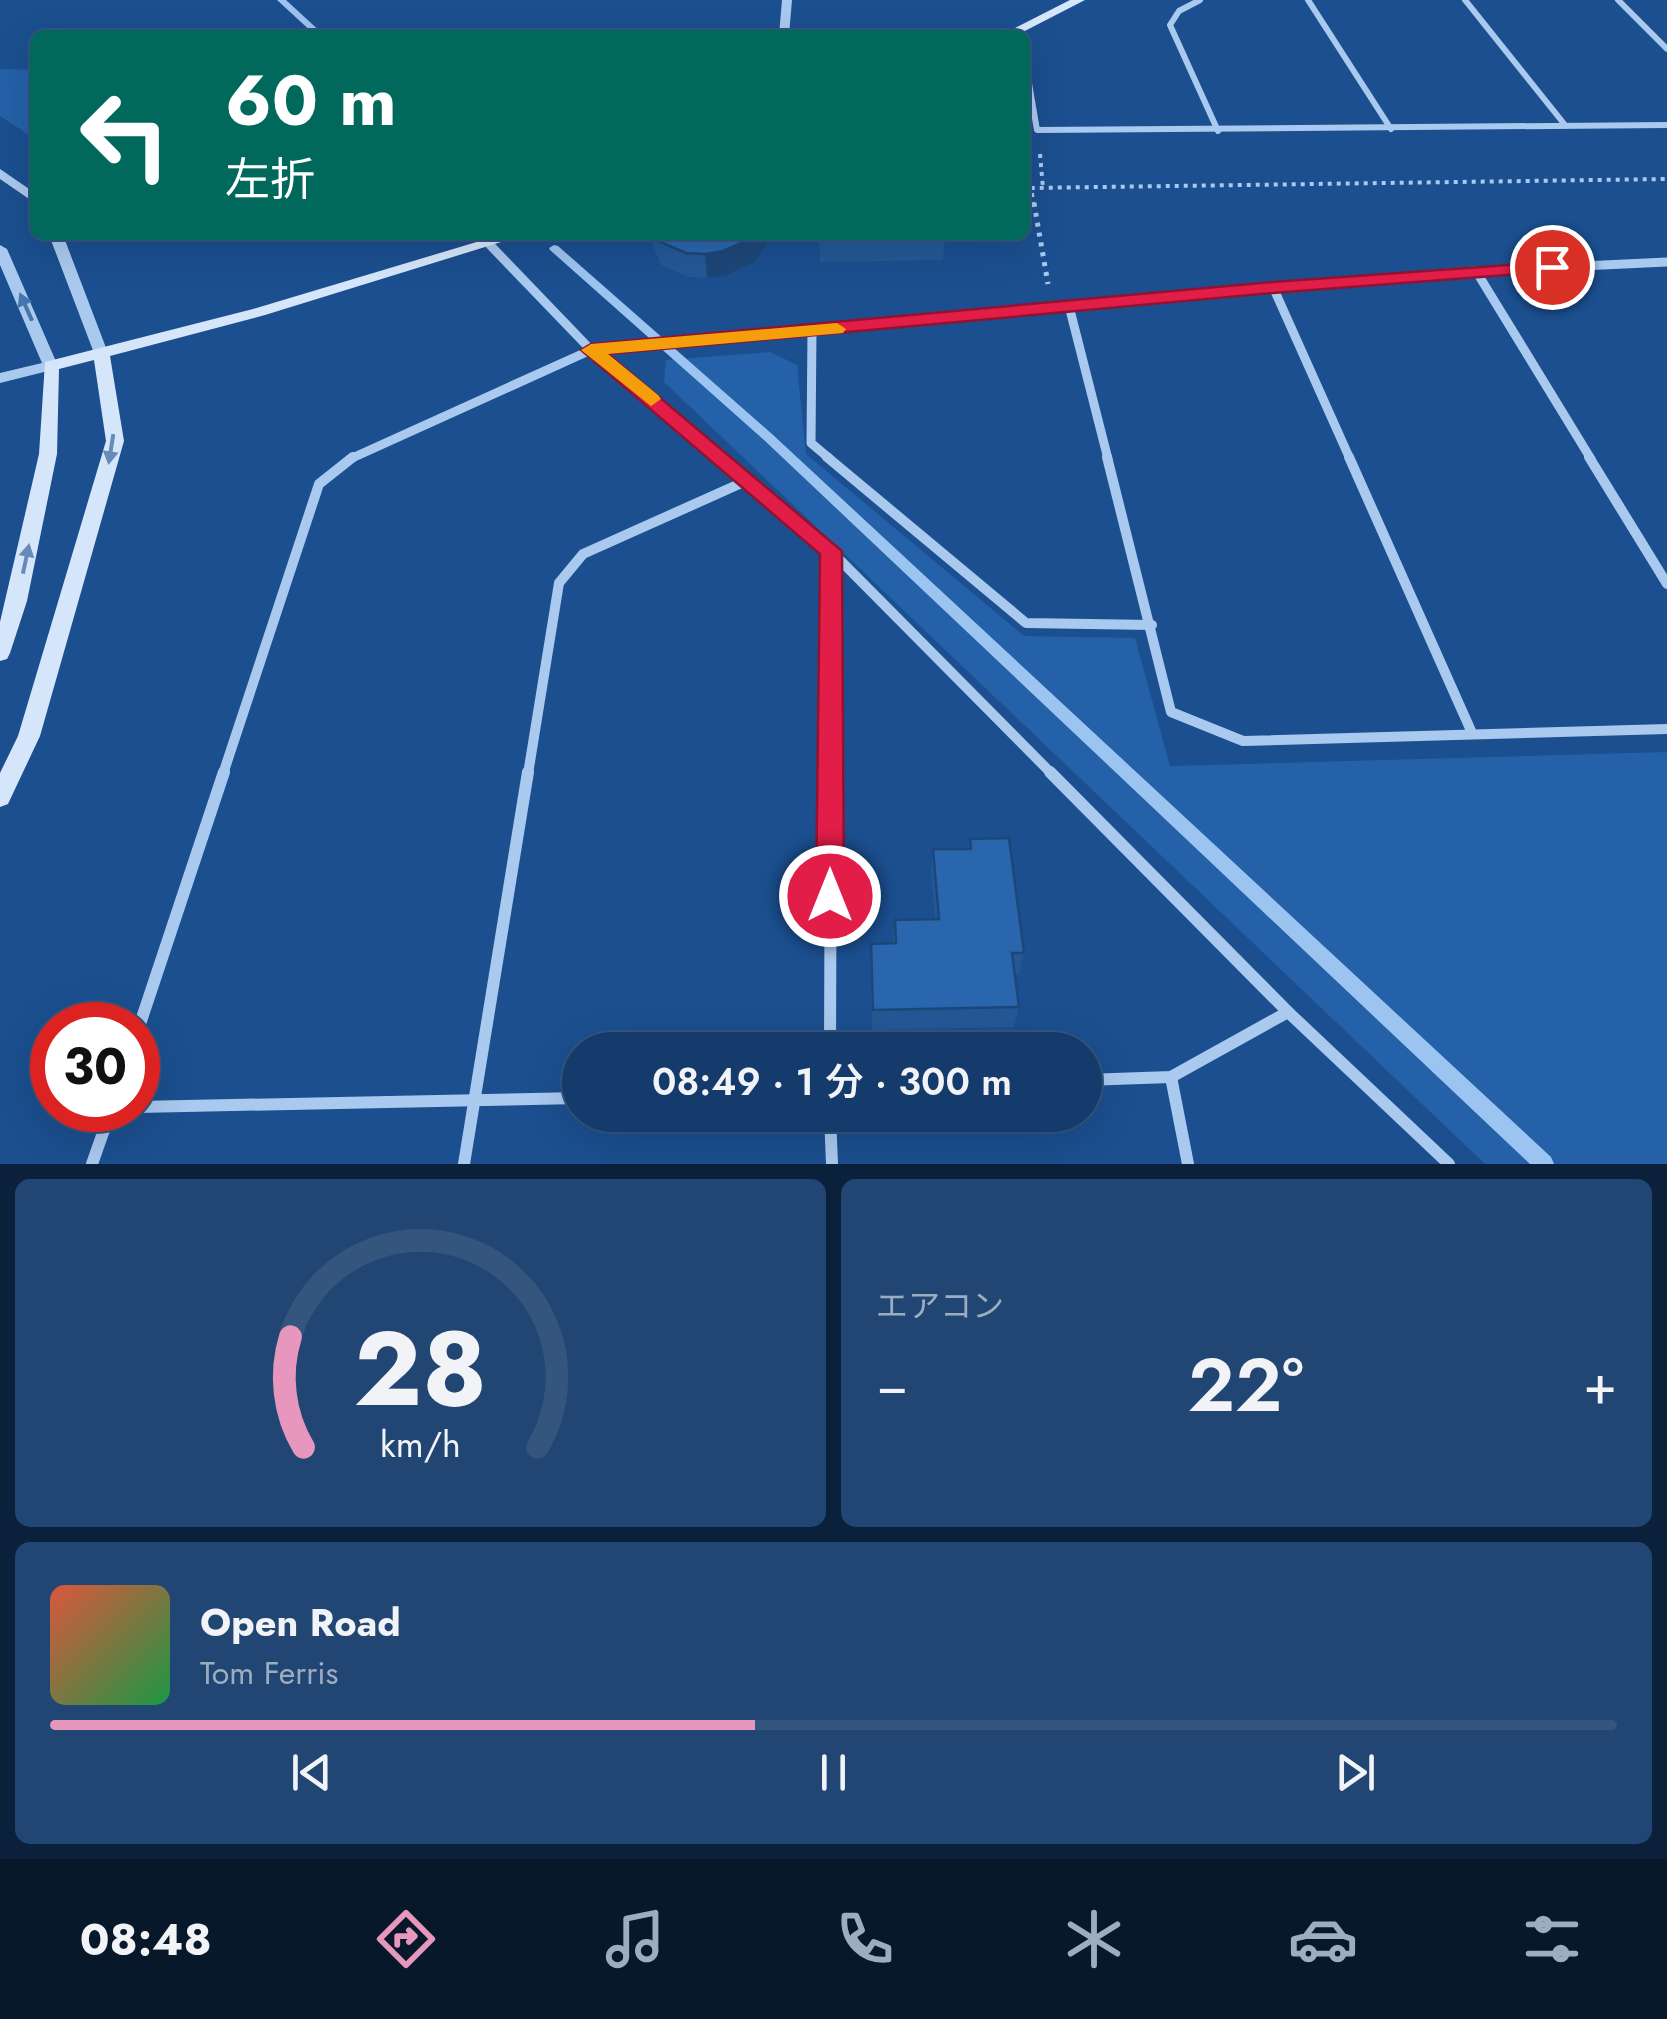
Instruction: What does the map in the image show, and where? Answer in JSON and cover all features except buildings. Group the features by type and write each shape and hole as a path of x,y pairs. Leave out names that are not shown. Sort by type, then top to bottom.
{"main road":[{"path":"1017,30 1079,0"},
{"path":"0,653 17,601 48,454 51,366 259,312 502,240"},
{"path":"0,797 29,736 115,442 101,353"}],"street":[{"path":"784,30 787,0"},
{"path":"1200,0 1179,11 1170,24 1218,130"},
{"path":"1308,0 1391,129"},
{"path":"1465,0 1565,126"},
{"path":"1618,0 1667,49"},
{"path":"1030,89 1037,130 1667,124"},
{"path":"0,173 30,194"},
{"path":"58,240 101,353"},
{"path":"490,244 591,350 831,551 1288,1012 1449,1164"},
{"path":"0,249 51,366 0,378"},
{"path":"147,1002 319,484 358,452 591,350 1273,287 1476,271 1667,262"},
{"path":"1476,271 1667,584"},
{"path":"1273,287 1472,733"},
{"path":"1068,306 1172,712 1243,741 1667,729"},
{"path":"812,331 811,443 1026,623 1152,625"},
{"path":"464,1164 559,582 584,554 746,481"},
{"path":"830,1032 831,551"},
{"path":"1102,1079 1172,1076 1288,1012"},
{"path":"1172,1076 1188,1164"},
{"path":"160,1107 562,1099"},
{"path":"92,1164 103,1132"},
{"path":"831,1132 832,1164"}],"path":[{"path":"1052,308 1031,188 1667,179"}],"shaded area":[{"path":"0,69 30,70 30,136 0,116"},
{"path":"770,352 797,365 806,454 1024,636 1135,638 1170,766 1667,752 1667,1164 1485,1164 664,382 666,360"}],"waterway":[{"path":"281,0 314,30"},
{"path":"554,248 768,437 1544,1164"}],"slow traffic":[{"path":"651,399 591,350 837,329"}],"route":[{"path":"830,896 831,551 591,350 1273,287 1552,267"}]}
